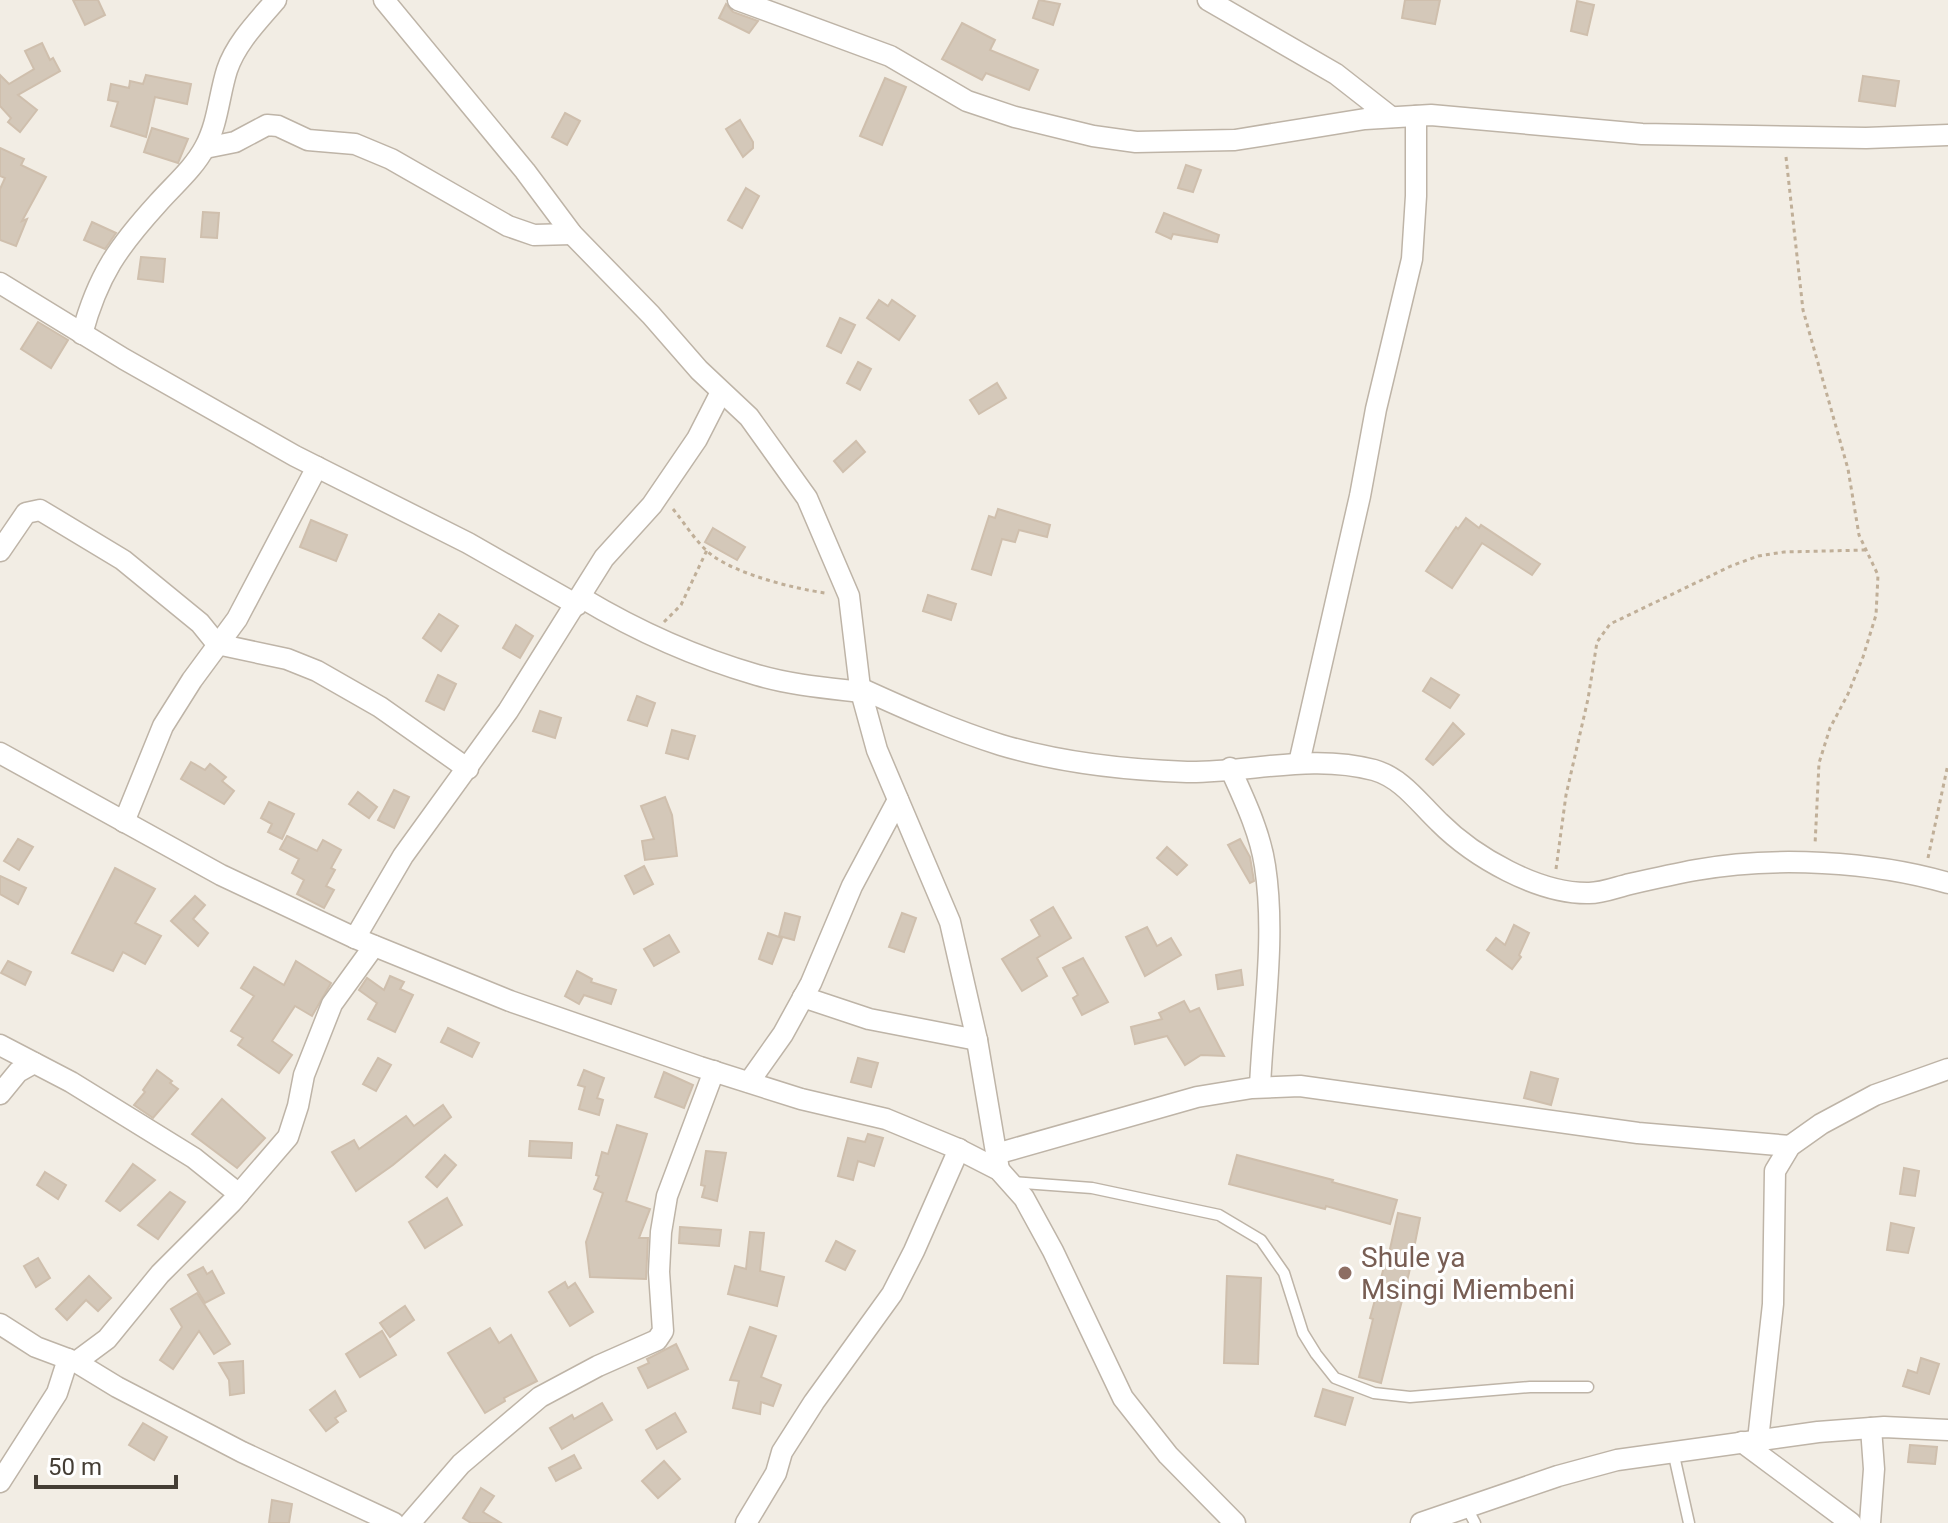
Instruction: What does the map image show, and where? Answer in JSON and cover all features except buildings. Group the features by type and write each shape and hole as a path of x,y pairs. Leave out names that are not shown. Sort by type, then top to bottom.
{"street":[{"path":"82,334 92,297 108,266 130,234 205,148 232,59 252,27 276,0"},
{"path":"384,0 525,171 572,234 721,392 749,417 799,485 826,538 849,596 861,690 877,750 950,922 977,1040 1001,1168 1024,1198 1053,1251 1123,1398 1168,1455 1235,1523"},
{"path":"738,0 890,56 967,101 1015,117 1093,136 1136,142 1235,140 1365,119 1416,116 1476,118 1642,134 1866,138 1948,135"},
{"path":"1208,0 1336,74 1391,117"},
{"path":"1299,763 1412,259 1416,116"},
{"path":"205,148 235,142 267,125 278,126 308,140 355,144 391,159 508,226 534,235 572,234"},
{"path":"0,283 82,334 317,467 643,633 759,676 861,690 1002,745 1101,765 1189,772 1334,763 1377,771 1410,790 1439,823 1473,853 1498,868 1565,891 1590,893 1759,862 1814,864 1924,877 1948,883"},
{"path":"0,1482 57,1393 72,1360 107,1339 160,1274 239,1194 288,1137 304,1075 332,1004 403,856 468,769 579,602 604,558 660,493 697,439 721,392"},
{"path":"124,822 163,726 237,619 317,467"},
{"path":"0,551 26,513 40,510 123,560 200,623 217,644 287,659 317,671 380,707 468,769"},
{"path":"0,753 221,875 364,942 510,1001 714,1071 801,1099 886,1119 1001,1168 1197,1097 1260,1087 1300,1086 1638,1133 1790,1146"},
{"path":"1230,768 1255,829 1264,863 1270,913 1260,1087"},
{"path":"749,1082 783,1034 803,997 852,886 898,800"},
{"path":"803,997 869,1019 977,1040"},
{"path":"0,1045 71,1082 194,1158 239,1194"},
{"path":"0,1094 18,1072 34,1063"},
{"path":"1750,1441 1773,1304 1775,1171 1790,1146 1821,1124 1875,1095 1948,1069"},
{"path":"410,1523 461,1464 540,1397 598,1366 657,1340 663,1331 659,1272 667,1196 714,1071"},
{"path":"746,1523 776,1473 782,1452 892,1294 959,1149"},
{"path":"0,1324 36,1347 72,1360 242,1452 394,1523"},
{"path":"1870,1523 1875,1460 1871,1428"},
{"path":"1421,1523 1471,1515 1558,1476 1617,1460 1871,1428 1948,1430"},
{"path":"1750,1441 1851,1523"}],"lane":[{"path":"1001,1168 1219,1215 1261,1240 1284,1273 1303,1333 1316,1354 1335,1378 1374,1393 1410,1397 1530,1387 1588,1387"},
{"path":"1673,1451 1689,1523"}],"path":[{"path":"1786,137 1803,310 1848,469 1859,535 1878,575 1876,615 1863,657 1830,728 1819,763 1814,864"},
{"path":"660,493 707,550 730,566 810,590 849,596"},
{"path":"643,633 671,617 681,605 707,550"},
{"path":"1553,887 1566,795 1588,699 1592,664 1597,642 1610,624 1758,556 1784,552 1866,550"},
{"path":"1924,877 1948,764"}],"place":[{"name":"Shule ya Msingi Miembeni","path":"1345,1273"}]}
